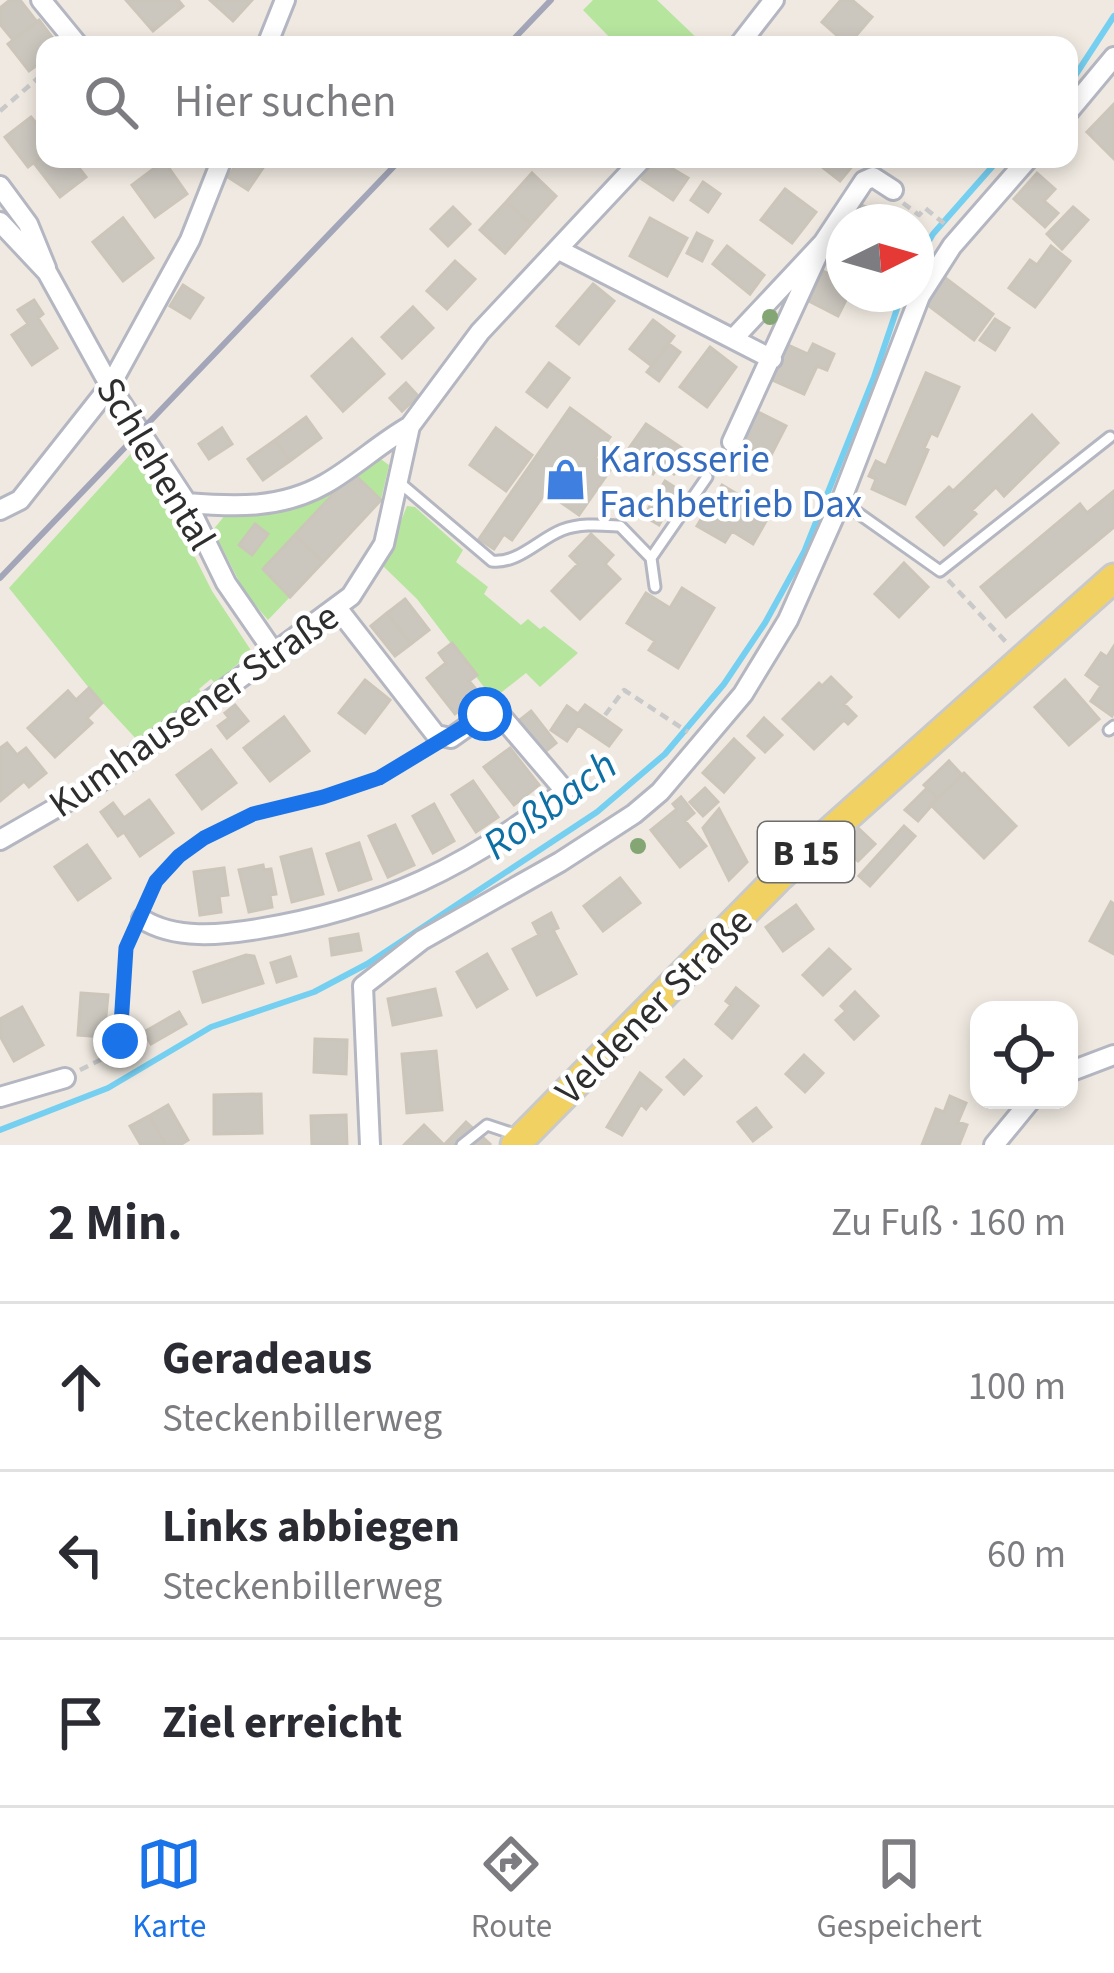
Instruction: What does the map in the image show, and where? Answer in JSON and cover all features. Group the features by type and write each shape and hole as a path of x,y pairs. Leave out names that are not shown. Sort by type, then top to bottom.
{"main road":[{"name":"Veldener Straße","path":"519,1141 779,877 1114,578"}],"street":[{"path":"41,0 71,36"},
{"path":"271,36 285,0"},
{"path":"746,36 774,0"},
{"path":"1078,100 1114,57"},
{"path":"0,510 20,500 110,386 190,240 218,168"},
{"name":"Kumhausener Straße","path":"188,502 248,508 287,500 322,486 410,426 480,332 634,168"},
{"path":"370,1145 363,986 422,940 560,862 660,792 743,694 788,620 841,500 920,296 960,236 1020,168"},
{"path":"733,339 823,243 864,181 873,177 893,190"},
{"name":"Schlehental","path":"0,186 28,224 47,272 110,386 188,502 226,584 273,651"},
{"name":"Schlehental","path":"0,222 47,272"},
{"path":"732,442 823,243"},
{"path":"559,250 772,359"},
{"name":"Kumhausener Straße","path":"0,840 94,786 338,608 376,562 400,483 410,426"},
{"path":"142,919 159,930 230,934 346,912 395,894 506,838 566,791 513,726 495,713 478,718 451,738 442,738 338,608"},
{"path":"1078,1069 1114,1055"},
{"path":"0,1097 65,1078"},
{"path":"994,1145 1024,1109"}],"lane":[{"path":"841,500 940,572 1110,437"},
{"path":"650,558 707,477"},
{"path":"400,483 492,561 509,560 563,530 620,526 650,558 655,587"},
{"path":"462,1145 487,1125 519,1141"}],"path":[{"path":"0,111 36,80"},
{"path":"893,190 897,199 919,215 925,208 952,230"},
{"path":"940,572 1021,657"},
{"path":"605,715 624,690 678,725"},
{"path":"65,1078 116,1052 132,929 142,919 156,881 179,856 253,814 358,787 442,738"}],"green space":[{"path":"593,0 657,0 695,36 608,36 583,10"},
{"path":"137,447 173,497 167,502 212,591 252,652 215,683 211,679 199,689 202,694 139,742 9,588"},
{"path":"375,455 389,465 381,500 352,473 264,569 290,597 268,620 245,593 213,530 226,514 241,514"},
{"path":"407,506 415,507 463,550 456,562 488,587 484,594 521,625 528,619 540,629 544,626 578,653 540,687 526,673 493,699 417,599 383,566"}],"building":[{"path":"10,0 20,0 37,22 13,40 0,24 0,8"},
{"path":"126,0 178,0 183,6 153,31"},
{"path":"210,0 252,0 233,21"},
{"path":"841,0 852,0 872,17 856,36 838,36 822,22"},
{"path":"39,20 51,36 36,36 36,66 29,71 8,44"},
{"path":"1114,104 1114,159 1087,132"},
{"path":"31,117 36,123 36,161 28,167 5,137"},
{"path":"38,168 79,168 86,177 60,197"},
{"path":"155,168 169,168 187,194 155,217 132,185"},
{"path":"234,168 263,168 248,190 228,177"},
{"path":"650,168 671,168 688,178 673,200 642,179"},
{"path":"823,168 851,168 840,181"},
{"path":"532,173 556,196 531,224 506,202"},
{"path":"1037,173 1055,189 1044,201 1058,213 1045,227 1014,199"},
{"path":"703,182 720,194 708,212 691,200"},
{"path":"785,189 816,212 792,243 761,220"},
{"path":"506,202 531,224 505,253 480,230"},
{"path":"453,207 470,224 448,246 431,229"},
{"path":"1073,207 1088,220 1062,249 1047,234"},
{"path":"123,218 153,258 123,281 93,242"},
{"path":"650,218 687,238 667,276 630,256"},
{"path":"697,233 712,241 702,261 687,253"},
{"path":"727,246 764,275 750,294 713,264"},
{"path":"1051,246 1070,261 1035,307 1009,288 1030,260 1037,265"},
{"path":"455,261 475,279 447,309 427,291"},
{"path":"823,271 826,272 826,310 809,301"},
{"path":"944,277 993,314 974,340 934,310 934,291"},
{"path":"593,284 614,301 579,344 557,326"},
{"path":"183,285 203,298 190,318 170,306"},
{"path":"34,300 43,314 38,318 57,348 32,365 12,335 28,324 18,310"},
{"path":"413,307 433,328 402,358 382,337"},
{"path":"995,319 1009,328 995,350 980,340"},
{"path":"653,320 674,336 652,366 630,349"},
{"path":"352,339 384,374 343,411 312,376"},
{"path":"669,344 680,352 659,381 647,372"},
{"path":"786,344 808,354 813,344 834,354 827,370 817,366 804,394 770,379"},
{"path":"710,347 736,367 707,407 680,387"},
{"path":"549,363 569,378 547,407 527,392"},
{"path":"926,373 959,387 937,436 931,433 924,448 928,450 905,504 872,489 876,479 869,476 876,461 886,466"},
{"path":"406,383 418,396 402,411 390,398"},
{"path":"570,408 610,437 595,458 611,469 579,515 546,492 512,540 504,534 494,549 479,539"},
{"path":"752,409 786,426 769,459 735,442"},
{"path":"1032,415 1058,443 1004,496 996,487 944,545 917,517 949,487 953,491"},
{"path":"306,417 321,438 290,461 275,440"},
{"path":"646,424 689,453 674,474 660,464 653,474 625,454"},
{"path":"222,428 232,444 209,459 199,444"},
{"path":"496,428 532,455 506,491 470,465"},
{"path":"275,440 290,461 263,480 248,459"},
{"path":"353,473 381,500 323,562 295,535"},
{"path":"665,481 679,490 659,525 644,516"},
{"path":"722,485 770,514 753,544 732,531 725,542 697,526"},
{"path":"1114,491 1114,527 1006,617 981,587 1080,504 1087,513"},
{"path":"255,524 268,534 252,555 239,545"},
{"path":"591,534 613,555 605,564 620,579 580,619 552,591 578,564 570,556"},
{"path":"295,535 323,562 290,597 263,569"},
{"path":"904,563 928,587 899,617 875,594"},
{"path":"682,588 714,608 678,668 649,650 655,641 627,623 646,593 670,608"},
{"path":"405,599 429,630 411,644 387,613"},
{"path":"387,613 411,644 395,656 371,626"},
{"path":"452,643 477,675 469,681 480,694 455,714 427,678 446,663 439,653"},
{"path":"1114,646 1112,716 1091,701 1101,686 1086,675 1101,653 1107,657"},
{"path":"831,677 851,697 844,704 856,716 848,724 844,720 814,749 783,719"},
{"path":"365,680 390,700 365,733 339,713"},
{"path":"1065,680 1099,719 1069,745 1035,707"},
{"path":"89,688 102,703 87,718 92,723 55,757 28,728 68,691 76,700"},
{"path":"235,705 248,721 227,738 218,726"},
{"path":"585,705 621,730 609,746 578,725 567,741 551,730 567,706 578,714"},
{"path":"531,711 556,743 541,755 516,723"},
{"path":"284,717 309,751 270,781 244,748"},
{"path":"764,718 782,735 765,752 748,736"},
{"path":"734,739 754,758 724,792 703,773"},
{"path":"7,743 17,755 26,748 46,773 29,787 24,781 0,801 0,748"},
{"path":"510,748 539,785 514,805 484,767"},
{"path":"211,750 236,783 202,809 177,775"},
{"path":"949,761 962,775 938,798 924,785"},
{"path":"964,773 1016,826 984,858 931,805"},
{"path":"473,781 498,817 476,832 452,795"},
{"path":"705,788 718,802 703,816 690,802"},
{"path":"927,788 938,798 918,821 905,810"},
{"path":"681,797 694,813 685,821 706,846 680,867 651,830 677,809 673,804"},
{"path":"149,800 173,833 140,856 124,832 118,836 101,812 113,803 124,818"},
{"path":"434,804 454,841 433,853 413,816"},
{"path":"719,809 747,862 729,880 703,828"},
{"path":"395,825 414,865 388,877 369,836"},
{"path":"856,826 875,844 858,861 839,844"},
{"path":"904,826 915,836 870,886 859,876"},
{"path":"359,843 371,879 339,890 327,854"},
{"path":"87,845 110,878 78,900 55,867"},
{"path":"311,849 323,894 292,902 281,857"},
{"path":"263,865 264,870 271,869 276,894 270,895 272,907 249,912 239,870"},
{"path":"224,868 228,895 219,896 221,912 200,915 194,872"},
{"path":"620,878 640,903 603,931 584,906"},
{"path":"1111,902 1114,904 1114,954 1090,941"},
{"path":"796,905 813,929 783,951 766,927"},
{"path":"551,913 558,928 553,930 576,974 537,995 513,949 539,935 533,923"},
{"path":"358,934 361,950 332,955 330,939"},
{"path":"829,949 850,969 823,995 803,975"},
{"path":"487,954 507,989 477,1007 457,972"},
{"path":"254,956 263,983 203,1002 194,972"},
{"path":"290,957 296,976 277,982 271,963"},
{"path":"736,988 758,1006 732,1038 716,1024 731,1005 726,1001"},
{"path":"435,989 441,1015 393,1025 388,999"},
{"path":"855,992 878,1016 854,1039 836,1020 846,1011 841,1006"},
{"path":"81,993 108,995 104,1037 78,1035"},
{"path":"22,1007 43,1045 14,1061 0,1036 0,1019"},
{"path":"179,1012 186,1024 151,1044 144,1032"},
{"path":"315,1039 347,1040 346,1074 314,1072"},
{"path":"436,1051 442,1110 407,1113 402,1054"},
{"path":"804,1055 823,1073 805,1092 786,1074"},
{"path":"684,1060 701,1076 684,1094 667,1077"},
{"path":"640,1073 661,1090 646,1109 641,1104 622,1135 607,1127"},
{"path":"261,1094 262,1133 214,1134 214,1095"},
{"path":"950,1096 966,1103 958,1122 967,1125 959,1145 922,1145 936,1109 944,1112"},
{"path":"168,1105 188,1140 180,1145 166,1145 149,1116"},
{"path":"756,1108 771,1127 753,1141 738,1122"},
{"path":"346,1115 347,1145 312,1145 311,1116"},
{"path":"149,1116 166,1145 141,1145 130,1126"},
{"path":"466,1122 490,1144 444,1145"},
{"path":"424,1125 444,1145 404,1145"}],"waterway":[{"name":"Roßbach","path":"1078,71 1114,16"},
{"name":"Roßbach","path":"934,233 991,168"},
{"name":"Roßbach","path":"0,1130 108,1088 211,1027 314,992 367,964 597,812 665,754 724,684 804,552 896,312"}],"railway":[{"path":"517,36 551,0"},
{"path":"0,578 392,168"}],"place":[{"name":"Karosserie Fachbetrieb Dax","path":"565,480"}],"route":[{"path":"120,1041 126,948 132,929 142,919 156,881 179,856 253,814 379,778 485,714"}]}
